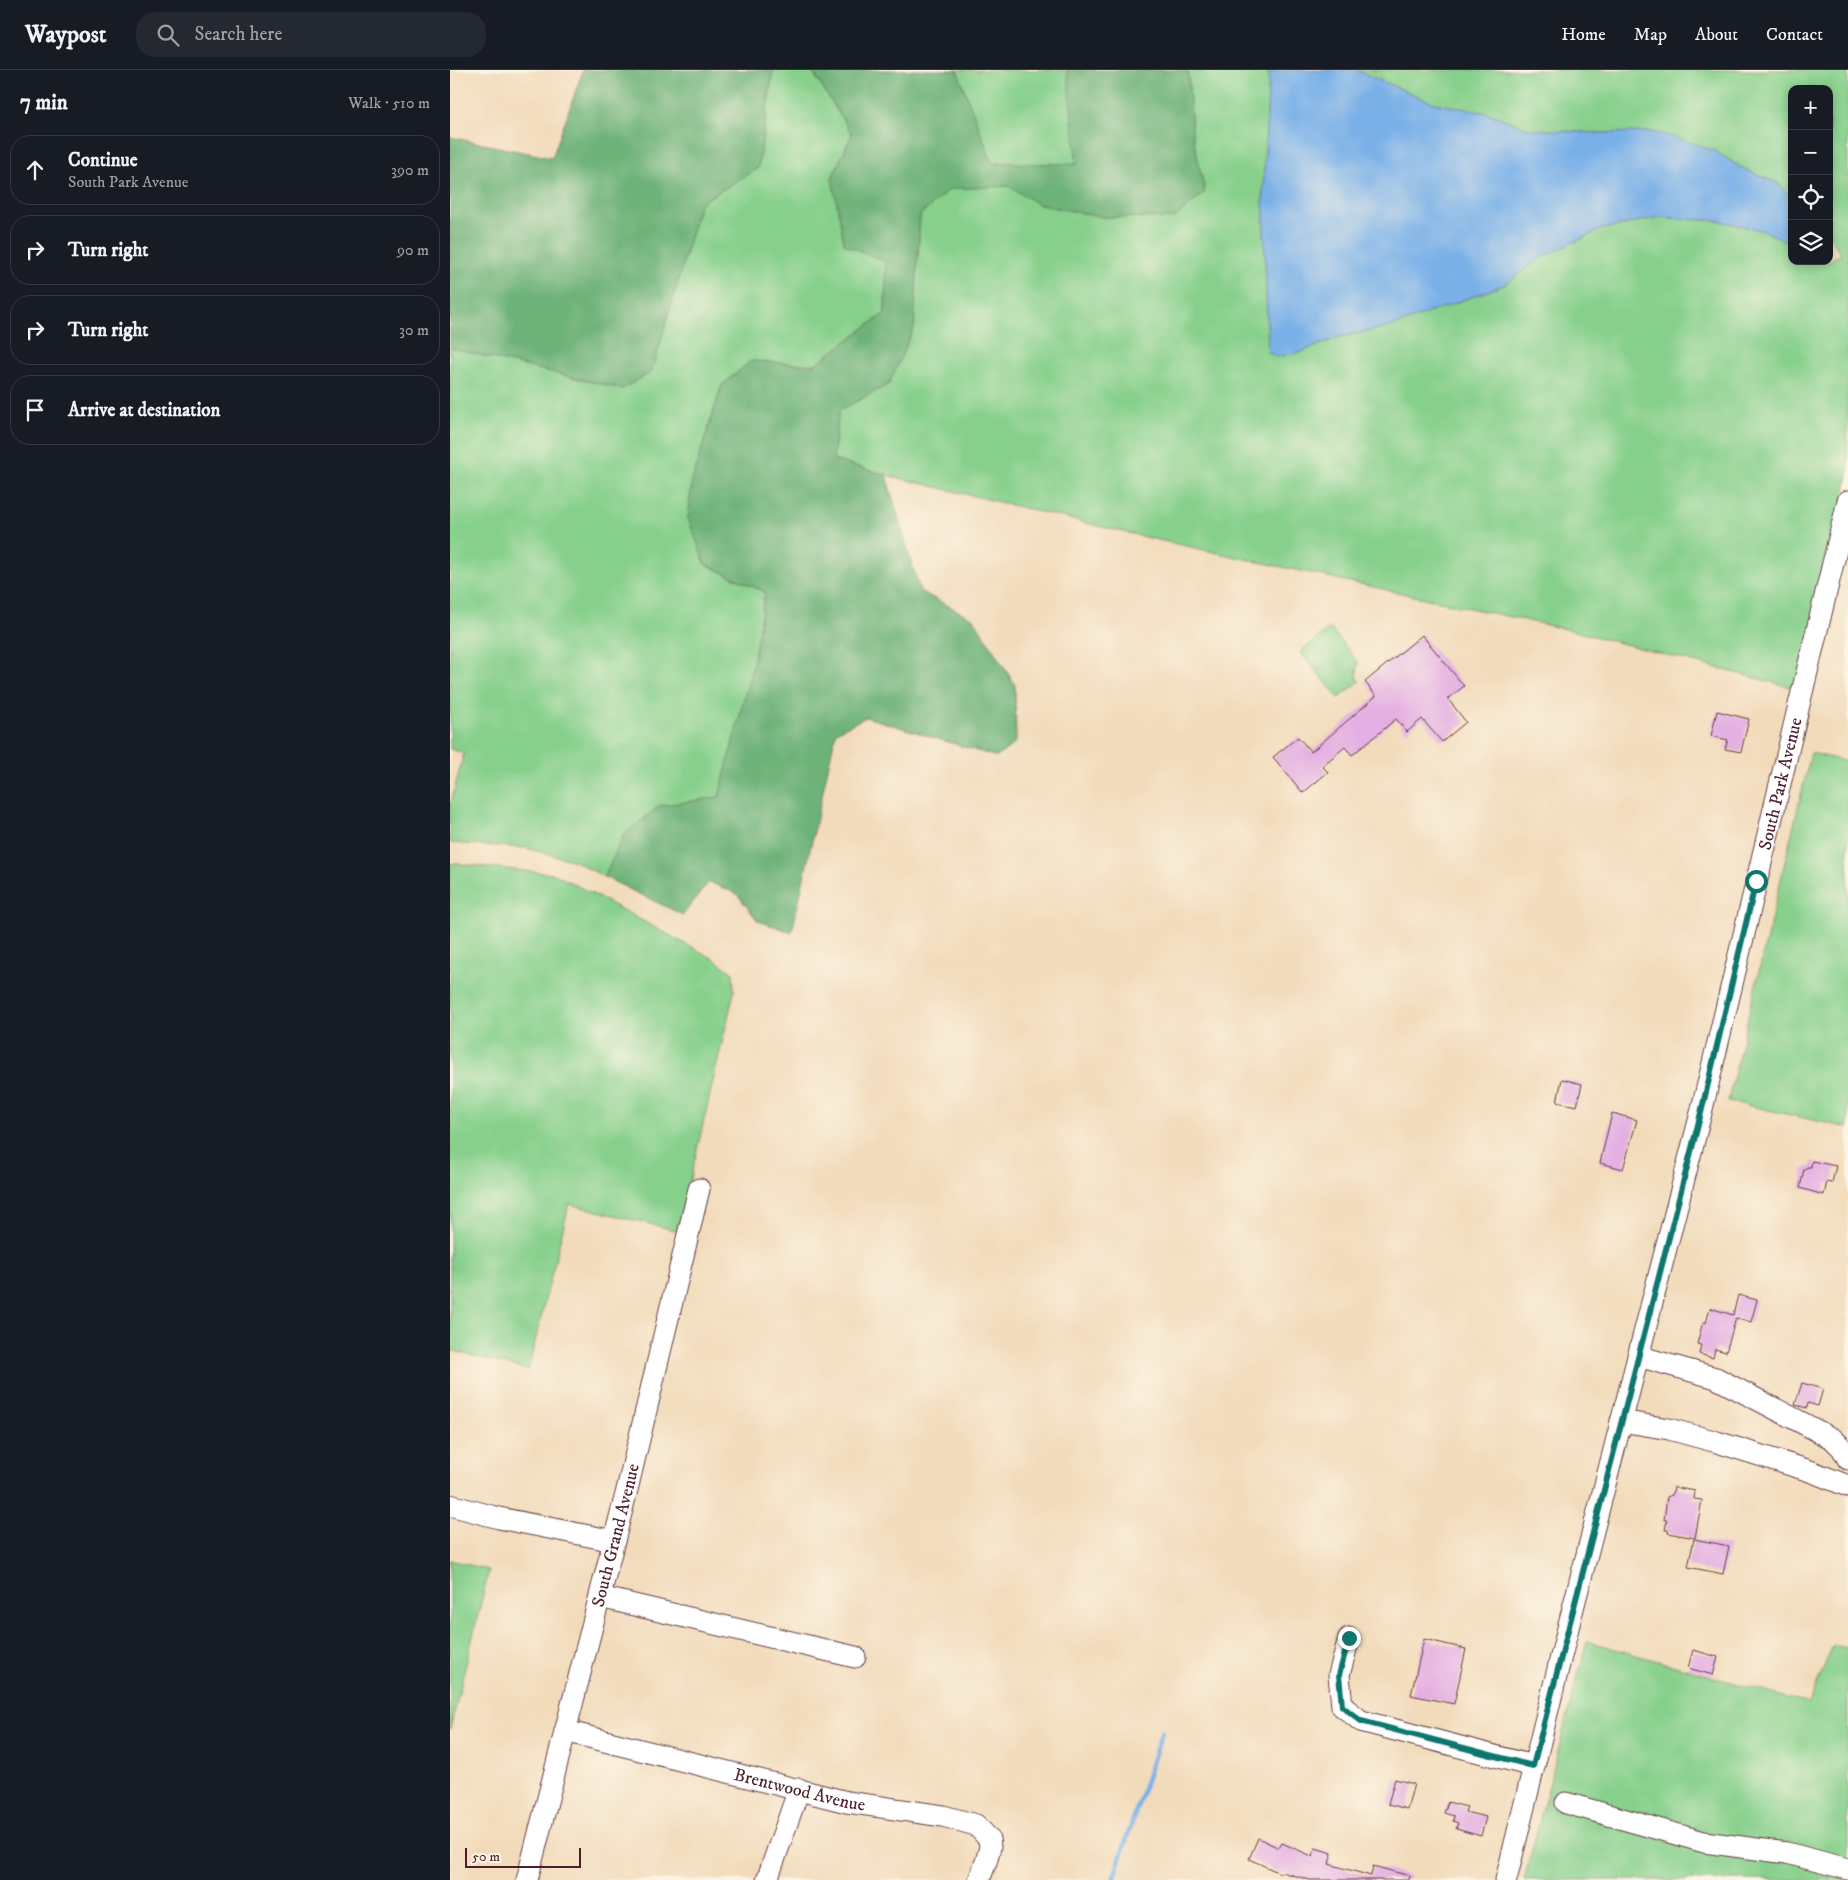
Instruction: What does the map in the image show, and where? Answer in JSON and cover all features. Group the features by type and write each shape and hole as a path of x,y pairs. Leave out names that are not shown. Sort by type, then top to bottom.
{"street":[{"name":"South Park Avenue","path":"1506,1880 1533,1766 1704,1103 1848,501"},
{"name":"South Grand Avenue","path":"527,1880 614,1542 699,1189"},
{"path":"1638,1356 1716,1378 1833,1439 1842,1448 1848,1459"},
{"path":"1621,1421 1717,1442 1810,1471 1848,1486"},
{"path":"450,1505 499,1518 614,1542"},
{"path":"600,1597 855,1657"},
{"path":"1349,1638 1339,1675 1342,1706 1361,1721 1533,1766"},
{"name":"Brentwood Avenue","path":"565,1731 847,1802 942,1816 976,1825 989,1839 990,1846 979,1880"},
{"path":"767,1880 799,1789"},
{"path":"1566,1803 1704,1842 1787,1853 1848,1869"}],"green space":[{"path":"583,70 773,70 758,168 700,203 652,372 622,389 450,348 450,137 552,158"},
{"path":"773,70 815,70 813,73 852,134 832,178 886,262 885,313 814,365 751,361 722,385 692,480 705,564 765,592 753,663 719,797 659,806 624,835 604,877 575,861 525,848 450,843 450,806 464,753 450,749 450,348 622,389 651,372 700,203 758,168"},
{"path":"815,70 957,70 992,163 1077,164 1067,70 1188,70 1192,133 1205,192 1174,218 1102,217 1038,204 1008,186 950,189 920,215 914,328 889,384 839,411 833,460 886,475 920,591 974,619 1015,685 1016,742 997,757 866,717 836,732 792,932 758,921 737,894 709,882 683,915 604,877 624,835 659,806 719,797 753,663 765,592 705,564 688,518 692,480 722,385 751,361 814,365 885,313 886,262 844,244 832,178 852,134 813,72"},
{"path":"957,70 1067,70 1078,164 992,163"},
{"path":"1188,70 1274,70 1269,72 1263,193 1268,352 1301,352 1339,337 1390,327 1504,285 1542,257 1602,229 1660,217 1720,221 1765,231 1788,242 1788,265 1833,265 1833,259 1841,254 1833,241 1833,85 1788,85 1788,195 1779,184 1740,167 1713,150 1650,132 1597,133 1530,129 1488,113 1434,103 1355,70 1848,70 1848,477 1798,689 1570,630 1145,537 886,475 833,460 839,411 889,384 914,328 920,215 950,189 1008,186 1038,204 1102,217 1174,218 1205,192 1192,133"},
{"path":"1330,628 1358,662 1357,678 1360,681 1339,698 1300,652"},
{"path":"1811,753 1848,762 1848,1128 1728,1101"},
{"path":"450,863 555,874 714,959 733,973 734,992 678,1231 569,1204 528,1370 450,1350"},
{"path":"450,1560 489,1570 450,1730"},
{"path":"1587,1641 1809,1704 1833,1645 1848,1648 1848,1880 1524,1880"}],"water":[{"path":"1274,70 1355,70 1434,103 1488,113 1530,129 1597,133 1650,132 1667,135 1713,150 1740,167 1779,184 1788,195 1788,242 1765,231 1720,221 1660,217 1602,229 1542,257 1504,285 1390,327 1339,337 1301,352 1277,357 1268,352 1263,193 1269,72"}],"building":[{"path":"1422,635 1464,686 1448,699 1466,722 1442,742 1422,719 1407,732 1396,719 1352,755 1345,747 1322,766 1328,772 1303,793 1273,757 1298,737 1311,752 1376,696 1365,682"},
{"path":"1717,711 1749,719 1741,752 1725,749 1728,740 1711,736"},
{"path":"1562,1079 1582,1084 1577,1106 1557,1102"},
{"path":"1612,1113 1637,1120 1623,1169 1600,1163"},
{"path":"1812,1161 1836,1166 1832,1183 1827,1182 1824,1195 1800,1188 1804,1169 1811,1167"},
{"path":"1738,1295 1757,1300 1751,1322 1736,1318 1726,1352 1715,1349 1713,1358 1699,1354 1701,1345 1697,1344 1703,1322 1706,1323 1710,1308 1733,1315"},
{"path":"1802,1383 1823,1389 1818,1406 1808,1403 1807,1408 1795,1405"},
{"path":"1674,1487 1695,1491 1694,1499 1702,1500 1695,1538 1668,1533 1668,1530 1665,1530 1667,1520 1664,1520 1667,1497 1672,1495"},
{"path":"1694,1539 1729,1546 1723,1574 1688,1567"},
{"path":"1424,1639 1466,1649 1454,1704 1411,1695"},
{"path":"1693,1650 1718,1657 1713,1675 1688,1668"},
{"path":"1395,1779 1414,1784 1407,1809 1388,1804"},
{"path":"1448,1802 1467,1807 1465,1812 1486,1817 1481,1836 1456,1829 1458,1823 1453,1821 1454,1816 1444,1813"},
{"path":"1258,1838 1279,1848 1282,1843 1312,1856 1315,1848 1332,1853 1329,1864 1371,1876 1373,1866 1410,1876 1409,1880 1310,1880 1280,1873 1249,1859"}],"waterway":[{"path":"1113,1880 1162,1732"}],"route":[{"path":"1349,1638 1339,1675 1342,1706 1361,1721 1533,1766 1701,1113 1756,881"}]}
